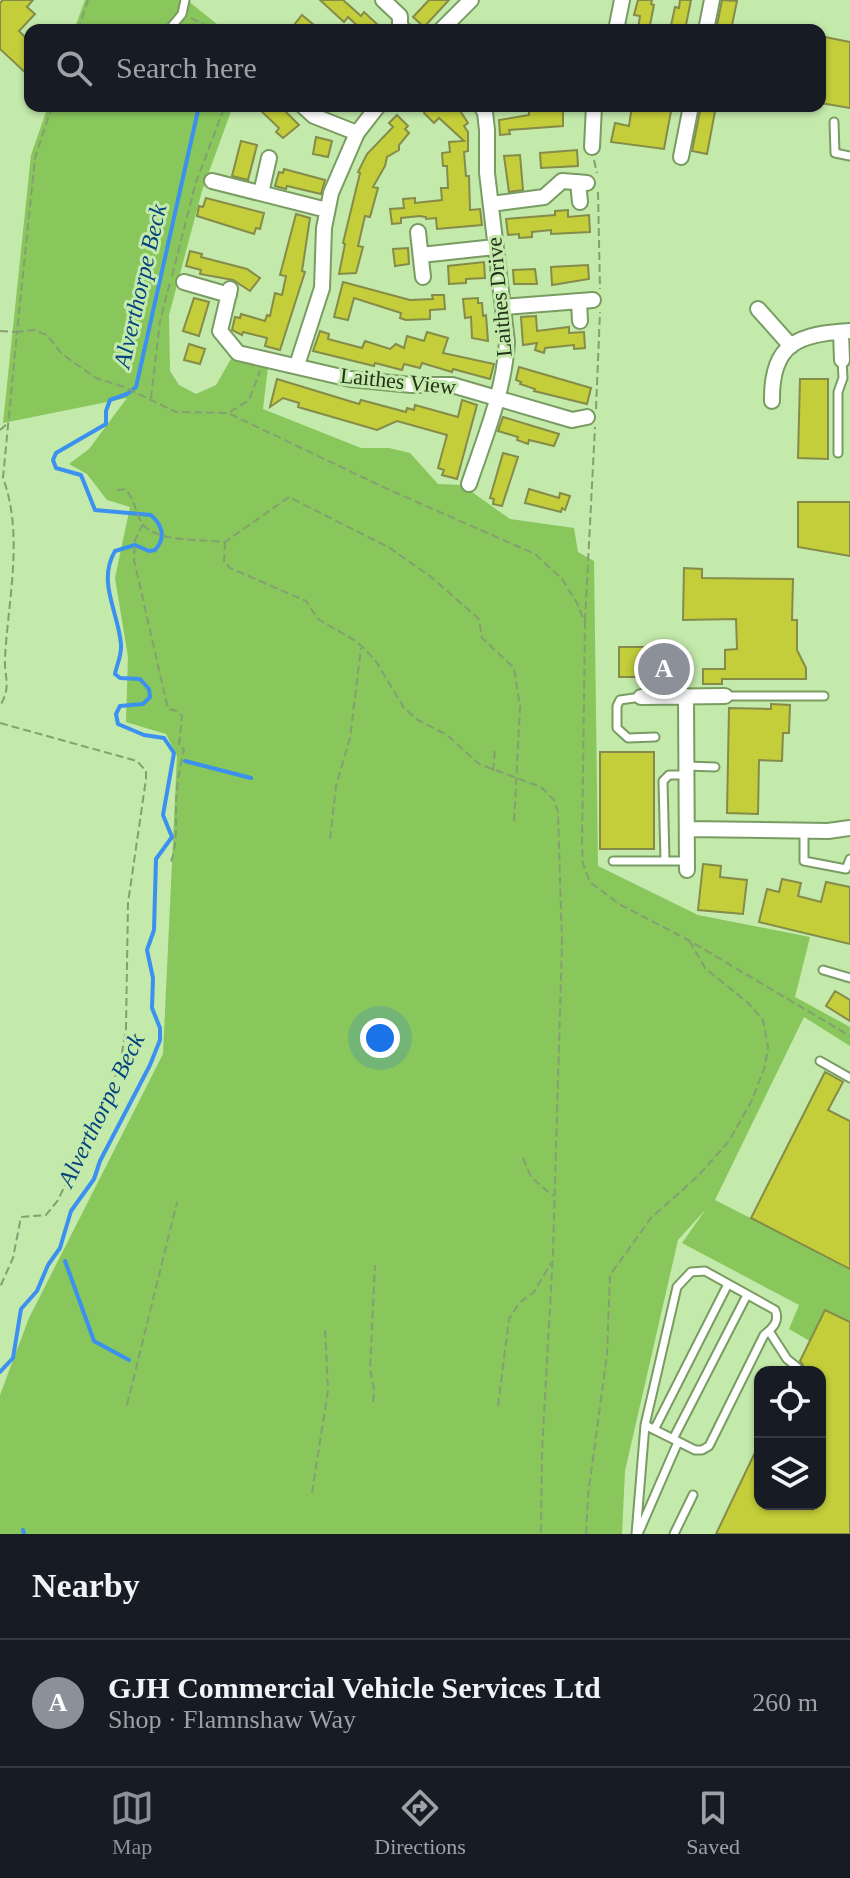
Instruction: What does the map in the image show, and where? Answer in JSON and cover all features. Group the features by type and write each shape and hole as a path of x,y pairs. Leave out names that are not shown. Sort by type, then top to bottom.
{"street":[{"path":"383,0 400,16 400,24"},
{"path":"447,24 471,0"},
{"path":"617,24 622,0"},
{"path":"707,24 712,0"},
{"path":"310,112 357,133"},
{"path":"297,365 322,288 331,193 357,133 373,112"},
{"name":"Laithes Drive","path":"469,484 499,398 506,368 507,342 487,173 488,112"},
{"path":"592,147 594,112"},
{"path":"681,157 690,112"},
{"path":"261,193 269,158"},
{"path":"212,181 327,210"},
{"path":"491,204 544,197 562,181 583,182 580,202"},
{"path":"418,232 423,277"},
{"path":"421,255 495,247"},
{"name":"Laithes View","path":"184,282 230,292 220,331 238,353 350,379 452,385 572,420"},
{"path":"503,307 593,301"},
{"path":"580,321 593,301"},
{"path":"758,309 791,346"},
{"path":"772,401 772,376 785,350 791,346 816,333 846,331 842,360"},
{"path":"572,437 572,420 593,420"},
{"path":"686,696 687,865"},
{"path":"641,697 725,696"},
{"path":"687,829 850,828"}],"lane":[{"path":"174,24 182,14 185,0"},
{"path":"834,122 835,153 850,156"},
{"path":"838,453 838,392 843,378 842,360"},
{"path":"725,696 824,696"},
{"path":"641,697 620,700 617,728 628,738 655,737"},
{"path":"665,861 663,781 669,775 686,770 715,767"},
{"path":"804,830 804,861 846,869 850,859"},
{"path":"613,861 665,861 687,865"},
{"path":"823,970 850,978"},
{"path":"820,1061 850,1078"},
{"path":"637,1534 645,1425 677,1287 691,1272 705,1271 775,1310 774,1326 764,1335 709,1446 695,1450 645,1425"},
{"path":"654,1430 728,1284"},
{"path":"637,1534 676,1441 747,1295"},
{"path":"769,1331 787,1359 796,1366"},
{"path":"674,1534 693,1495"}],"path":[{"path":"80,24 88,0"},
{"path":"182,14 203,24"},
{"path":"0,706 9,687 5,660 13,563 8,491 3,478 35,158 50,112"},
{"path":"151,399 160,321 196,182 223,112"},
{"path":"592,147 598,180 585,623 583,864 590,882 619,904 690,941 850,1036"},
{"path":"0,331 38,330 84,372 176,412 228,413 383,487 535,554 562,579 585,623"},
{"path":"228,413 249,400 265,358"},
{"path":"0,430 9,422"},
{"path":"117,490 125,489 143,524 158,536 225,542 289,497 390,548 431,577 479,619 482,638 514,668 520,707 514,823"},
{"path":"143,524 135,540 134,554 168,709 182,716 179,745 184,750 179,771 178,831 171,862"},
{"path":"225,542 224,562 230,568 306,601 318,619 361,646 377,663 404,708 424,725 447,735 479,764 541,787 554,800 560,820 563,904 541,1534"},
{"path":"330,839 336,786 350,738 361,646"},
{"path":"0,723 137,761 146,771 128,903 126,1028 121,1059 111,1089 58,1200 46,1215 21,1217 13,1258 0,1287"},
{"path":"493,771 495,748"},
{"path":"586,1534 588,1495 607,1355 610,1275 651,1218 698,1176 729,1141 752,1100 765,1066 768,1047 763,1020 748,1003 705,968 690,941"},
{"path":"523,1158 531,1177 554,1197"},
{"path":"127,1405 177,1202"},
{"path":"498,1406 509,1319 519,1303 534,1292 552,1262"},
{"path":"373,1402 370,1369 375,1265"},
{"path":"312,1493 328,1390 325,1328"}],"green space":[{"path":"85,0 187,0 217,24 76,24"},
{"path":"46,112 231,112 202,191 169,315 170,371 179,385 196,394 216,385 231,359 268,367 263,409 361,448 389,448 410,453 438,484 462,485 510,519 574,528 578,552 594,561 598,866 698,915 810,937 795,997 850,1027 850,1046 804,1017 715,1200 850,1269 850,1322 825,1310 810,1341 789,1329 799,1305 682,1243 706,1209 678,1240 625,1471 622,1534 0,1534 0,1395 29,1318 163,1054 177,756 166,734 126,722 128,657 115,578 130,507 107,500 87,474 69,464 89,449 127,398 3,423 31,155"}],"building":[{"path":"3,0 33,0 27,7 35,14 19,31 24,36 24,71 0,49 0,3"},
{"path":"320,0 343,0 361,16 364,12 377,24 356,24 348,17 344,22"},
{"path":"429,0 449,0 427,24 421,24 413,17"},
{"path":"638,0 652,0 650,24 639,24 640,16 634,15"},
{"path":"680,0 691,0 686,24 671,24 675,7 679,8"},
{"path":"722,0 737,1 732,24 717,24"},
{"path":"302,15 313,24 295,24"},
{"path":"826,37 850,42 850,108 826,104"},
{"path":"262,112 286,112 299,125 283,138 276,132 279,128"},
{"path":"461,112 468,123 464,126 468,132 468,151 464,152 466,176 469,176 470,210 480,209 482,225 437,229 436,218 420,216 401,218 401,223 392,224 390,209 404,208 403,199 415,198 415,203 442,200 441,188 448,188 447,166 443,166 442,153 450,152 449,142 464,141 439,118 434,123 424,113"},
{"path":"529,112 563,112 563,126 509,130 510,134 500,135 499,120 529,115"},
{"path":"631,112 671,112 664,149 611,142 615,123 629,126"},
{"path":"700,112 715,112 707,154 692,151"},
{"path":"397,115 408,126 405,129 409,133 399,145 399,150 387,157 373,187 378,188 370,217 365,216 358,246 363,247 356,273 339,274 358,172 367,154 393,127 389,123"},
{"path":"316,137 332,141 328,157 313,154"},
{"path":"241,141 257,145 248,180 232,176"},
{"path":"577,150 578,166 541,168 540,153"},
{"path":"520,155 523,190 509,192 504,156"},
{"path":"284,169 325,180 321,194 275,186 279,172 283,173"},
{"path":"206,198 264,213 260,229 256,228 254,234 197,216 199,206 203,207"},
{"path":"568,210 568,217 589,215 590,232 551,234 551,230 532,232 532,237 508,235 506,219 555,215 555,211"},
{"path":"296,214 310,218 302,271 305,272 280,350 265,346 267,338 243,332 242,335 232,330 235,317 240,318 241,314 265,321 267,315 270,316 275,293 282,295 286,276 280,275"},
{"path":"408,248 409,264 395,266 393,249"},
{"path":"190,251 202,254 201,257 247,269 260,278 250,291 233,280 200,274 201,270 186,266"},
{"path":"484,262 485,278 449,284 448,266"},
{"path":"588,265 589,279 552,285 551,267"},
{"path":"535,269 537,284 514,284 513,270"},
{"path":"343,282 410,300 444,295 445,309 430,310 430,319 406,320 400,318 401,313 354,298 348,320 334,317"},
{"path":"194,298 209,302 199,336 183,331"},
{"path":"478,298 478,303 482,303 483,316 486,315 488,341 472,338 471,317 465,318 463,299"},
{"path":"536,316 537,331 569,327 569,333 584,332 585,348 574,349 574,345 545,348 544,353 535,350 537,343 523,345 521,317"},
{"path":"320,331 329,334 328,339 362,348 365,341 390,349 396,344 404,348 407,336 424,341 427,332 448,338 443,353 494,364 490,379 422,363 420,368 404,364 402,370 375,363 374,366 313,351"},
{"path":"189,344 205,349 200,364 184,360"},
{"path":"519,367 591,388 587,404 534,391 520,384 516,380"},
{"path":"277,379 359,404 361,400 406,412 407,408 414,410 415,405 458,417 462,400 477,405 457,479 442,475 444,470 438,468 447,435 397,421 377,430 298,407 299,403 283,398 270,407"},
{"path":"800,379 828,379 828,459 798,458"},
{"path":"503,417 559,434 554,446 529,440 528,444 517,440 518,437 498,431"},
{"path":"503,453 518,457 502,506 493,504 494,499 490,498"},
{"path":"529,489 559,498 560,493 570,496 565,510 562,508 561,512 525,503"},
{"path":"798,502 850,502 850,556 798,547"},
{"path":"684,568 702,569 702,578 793,579 792,620 797,620 797,650 806,668 806,679 722,679 722,684 703,684 703,669 725,669 725,650 737,649 736,619 683,620"},
{"path":"619,647 661,647 660,677 619,677"},
{"path":"771,704 790,705 789,733 783,733 782,761 759,760 758,814 727,813 729,708 771,709"},
{"path":"600,752 654,752 654,849 600,849"},
{"path":"703,864 721,866 720,877 747,880 743,914 698,910"},
{"path":"782,879 801,883 798,896 821,902 826,882 850,887 850,944 759,922 767,889 779,892"},
{"path":"835,991 850,1000 850,1021 826,1006"},
{"path":"825,1072 843,1082 828,1110 850,1121 850,1269 751,1218"},
{"path":"825,1310 850,1322 850,1534 716,1534 754,1455 754,1510 826,1510 826,1366 803,1366 800,1361"}],"waterway":[{"name":"Alverthorpe Beck","path":"0,1372 13,1358 21,1309 37,1291 48,1265 60,1248 71,1211 94,1179 160,1040 160,1028 152,1008 153,978 147,950 154,930 156,859 172,837 163,815 174,753 164,738 144,735 118,724 116,714 120,706 143,704 150,697 149,689 140,679 120,678 115,674 121,644 108,574 115,551 135,545 149,551 155,550 162,532 151,515 95,510 81,475 56,468 53,460 56,453 106,424 110,400 136,387 198,112"},
{"path":"185,761 251,778"},
{"path":"65,1261 94,1341 129,1360"},
{"path":"23,1530 24,1534"}],"place":[{"name":"GJH Commercial Vehicle Services Ltd","path":"664,669"}]}
